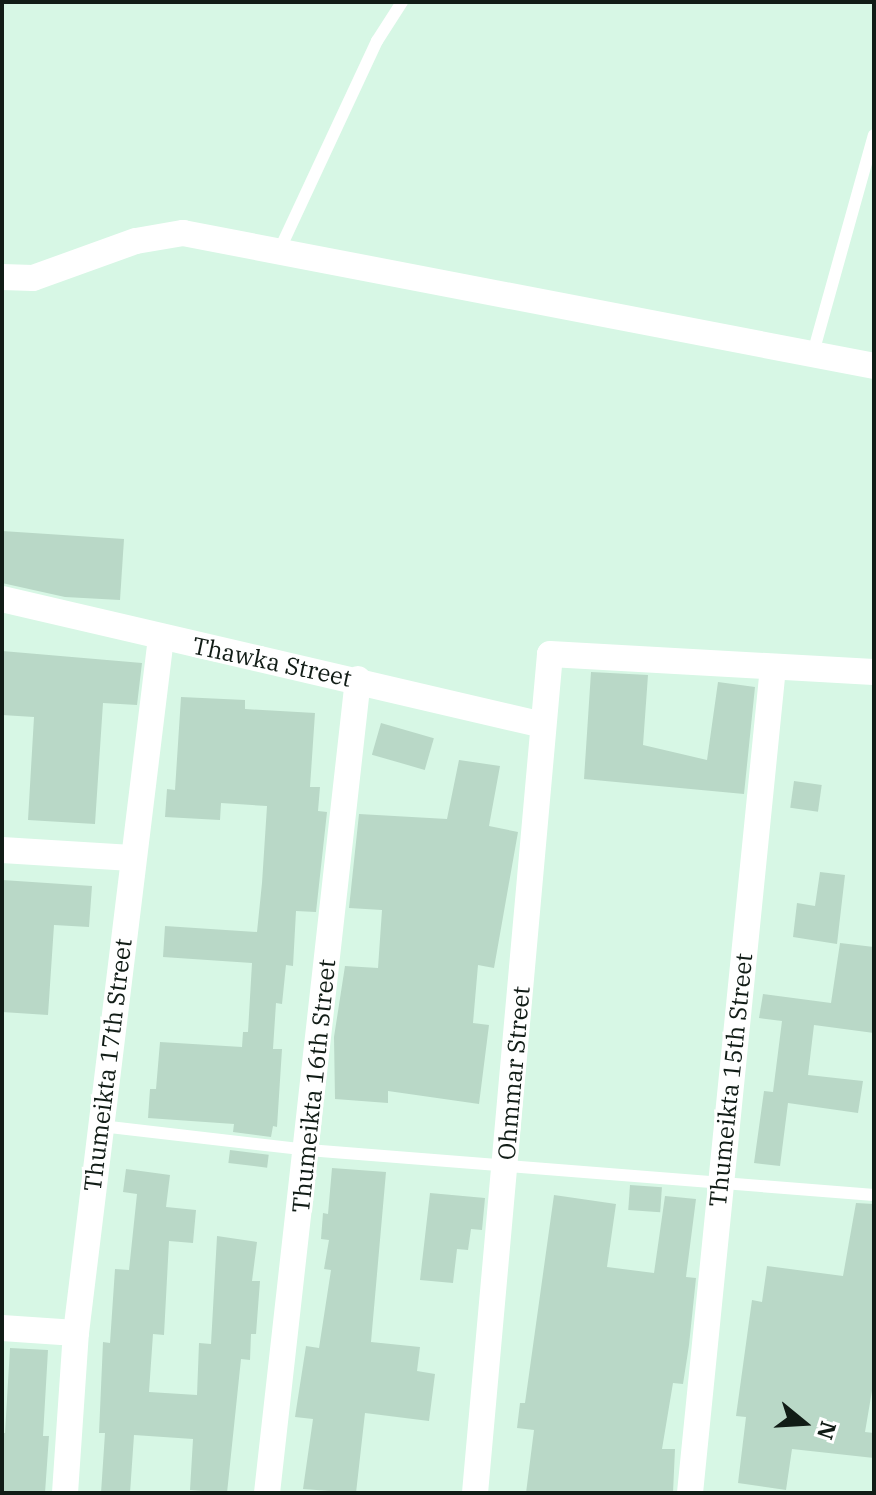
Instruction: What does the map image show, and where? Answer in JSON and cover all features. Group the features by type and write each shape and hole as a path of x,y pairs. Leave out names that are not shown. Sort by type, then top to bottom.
{"street":[{"path":"2,277 33,278 136,241 183,233 874,366"},
{"name":"Thawka Street","path":"2,599 161,638 358,679 543,725"},
{"name":"Thumeikta 17th Street","path":"65,1493 76,1333 161,638"},
{"name":"Ohmmar Street","path":"475,1493 507,1165 550,654 773,667"},
{"path":"773,667 874,672"},
{"name":"Thumeikta 15th Street","path":"690,1493 773,667"},
{"name":"Thumeikta 16th Street","path":"267,1493 308,1150 358,679"},
{"path":"2,850 132,858"},
{"path":"2,1328 76,1333"}],"lane":[{"path":"279,251 377,41 402,2"},
{"path":"813,353 870,164 874,135"},
{"path":"101,1126 308,1150 874,1195"}],"building":[{"path":"2,531 124,539 120,600 65,597 2,583"},
{"path":"2,651 142,663 137,705 103,703 95,824 28,820 34,717 2,715"},
{"path":"591,672 648,675 643,745 707,760 718,682 755,687 744,794 584,779"},
{"path":"181,697 245,700 245,709 315,713 310,787 320,787 318,811 327,812 316,912 296,911 293,966 286,965 282,1004 276,1003 273,1049 282,1049 277,1127 273,1126 271,1137 233,1132 234,1124 148,1118 150,1089 156,1089 160,1042 242,1047 243,1032 248,1032 252,963 163,957 165,926 257,932 262,883 267,806 221,803 220,820 165,817 167,789 175,790"},
{"path":"381,723 434,738 425,770 372,755"},
{"path":"459,760 500,766 489,826 518,832 494,968 478,965 473,1023 489,1025 479,1104 388,1091 388,1103 335,1099 334,1037 345,966 378,968 382,910 349,908 359,814 447,819"},
{"path":"794,781 822,785 818,812 790,808"},
{"path":"820,872 845,875 837,944 793,937 797,903 815,906"},
{"path":"2,880 92,886 89,927 54,925 48,1015 2,1012"},
{"path":"840,943 874,947 874,1033 814,1025 808,1075 863,1081 858,1113 788,1103 780,1166 754,1163 764,1091 773,1092 782,1021 759,1018 763,994 831,1003"},
{"path":"230,1150 269,1155 267,1168 228,1163"},
{"path":"332,1168 386,1172 371,1342 420,1347 417,1371 435,1374 429,1421 365,1413 356,1493 303,1489 313,1419 295,1417 306,1346 319,1348 331,1270 324,1269 329,1240 321,1239 323,1213 328,1214"},
{"path":"126,1169 170,1175 166,1207 196,1210 193,1243 169,1241 164,1335 153,1334 149,1392 197,1395 199,1343 211,1344 217,1236 257,1242 252,1281 260,1281 256,1334 251,1334 250,1360 241,1359 227,1493 190,1490 193,1439 134,1435 130,1493 101,1493 105,1433 99,1433 103,1342 110,1343 115,1269 129,1270 137,1194 123,1192"},
{"path":"630,1185 662,1187 660,1212 628,1210"},
{"path":"430,1193 485,1198 482,1230 471,1229 468,1250 457,1249 453,1283 420,1280"},
{"path":"554,1195 616,1204 607,1267 654,1273 665,1196 696,1199 686,1277 696,1278 689,1345 683,1384 673,1383 662,1449 675,1449 673,1493 526,1493 534,1430 517,1428 520,1403 525,1403"},
{"path":"856,1203 874,1204 874,1379 865,1432 874,1433 874,1458 792,1449 786,1490 738,1483 746,1417 736,1416 752,1300 762,1302 767,1266 843,1276"},
{"path":"10,1348 48,1350 43,1436 49,1436 45,1493 2,1493 2,1433 5,1433"}]}
